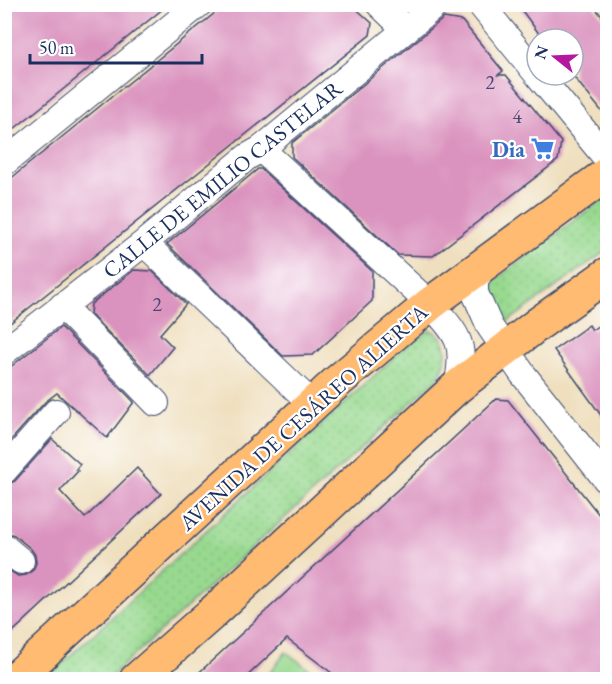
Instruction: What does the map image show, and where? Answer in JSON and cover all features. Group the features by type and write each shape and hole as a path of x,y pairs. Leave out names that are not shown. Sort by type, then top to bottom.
{"main road":[{"name":"AVENIDA DE CESÁREO ALIERTA","path":"14,680 312,404 430,304 608,173"},
{"path":"136,680 210,615 457,387 608,274"}],"street":[{"path":"4,163 199,4"},
{"path":"379,4 406,30"},
{"name":"CALLE DE EMILIO CASTELAR","path":"4,352 144,243 247,157 261,149 437,4"},
{"path":"480,4 525,60"},
{"path":"547,87 608,160"},
{"path":"261,149 430,304 449,325 461,344 462,362 457,387"},
{"path":"144,243 312,404"},
{"path":"484,265 475,281 475,293 490,327 608,482"},
{"path":"62,306 156,403"},
{"path":"4,471 56,412"}],"green space":[{"path":"607,196 607,250 502,324 490,299 494,283 498,278"},
{"path":"429,330 442,339 446,353 443,368 435,381 108,679 45,679 401,351"},
{"path":"286,652 322,679 265,679"}],"building":[{"path":"4,4 169,4 4,137"},
{"path":"226,4 351,4 372,23 370,35 4,328 4,184"},
{"path":"517,4 592,4 608,24 608,119 582,87 585,87 585,27 534,27"},
{"path":"444,18 462,21 503,71 498,75 506,75 561,142 558,160 433,256 398,255 292,157 292,143"},
{"path":"258,169 261,169 372,271 372,301 313,355 283,356 167,244"},
{"path":"134,270 152,271 186,304 160,334 173,347 150,375 90,314 91,304"},
{"path":"608,319 608,425 554,350 589,325 592,330"},
{"path":"61,327 134,402 107,438 57,393 45,402 4,448 4,372"},
{"path":"496,399 508,400 608,526 608,680 341,680 287,639 243,680 191,680"},
{"path":"52,439 80,464 76,469 78,471 60,491 85,518 137,468 161,494 4,640 4,567 18,576 26,575 33,570 36,563 31,549 14,535 4,532 4,486 15,481"}],"place":[{"name":"Dia","path":"543,149"}]}
